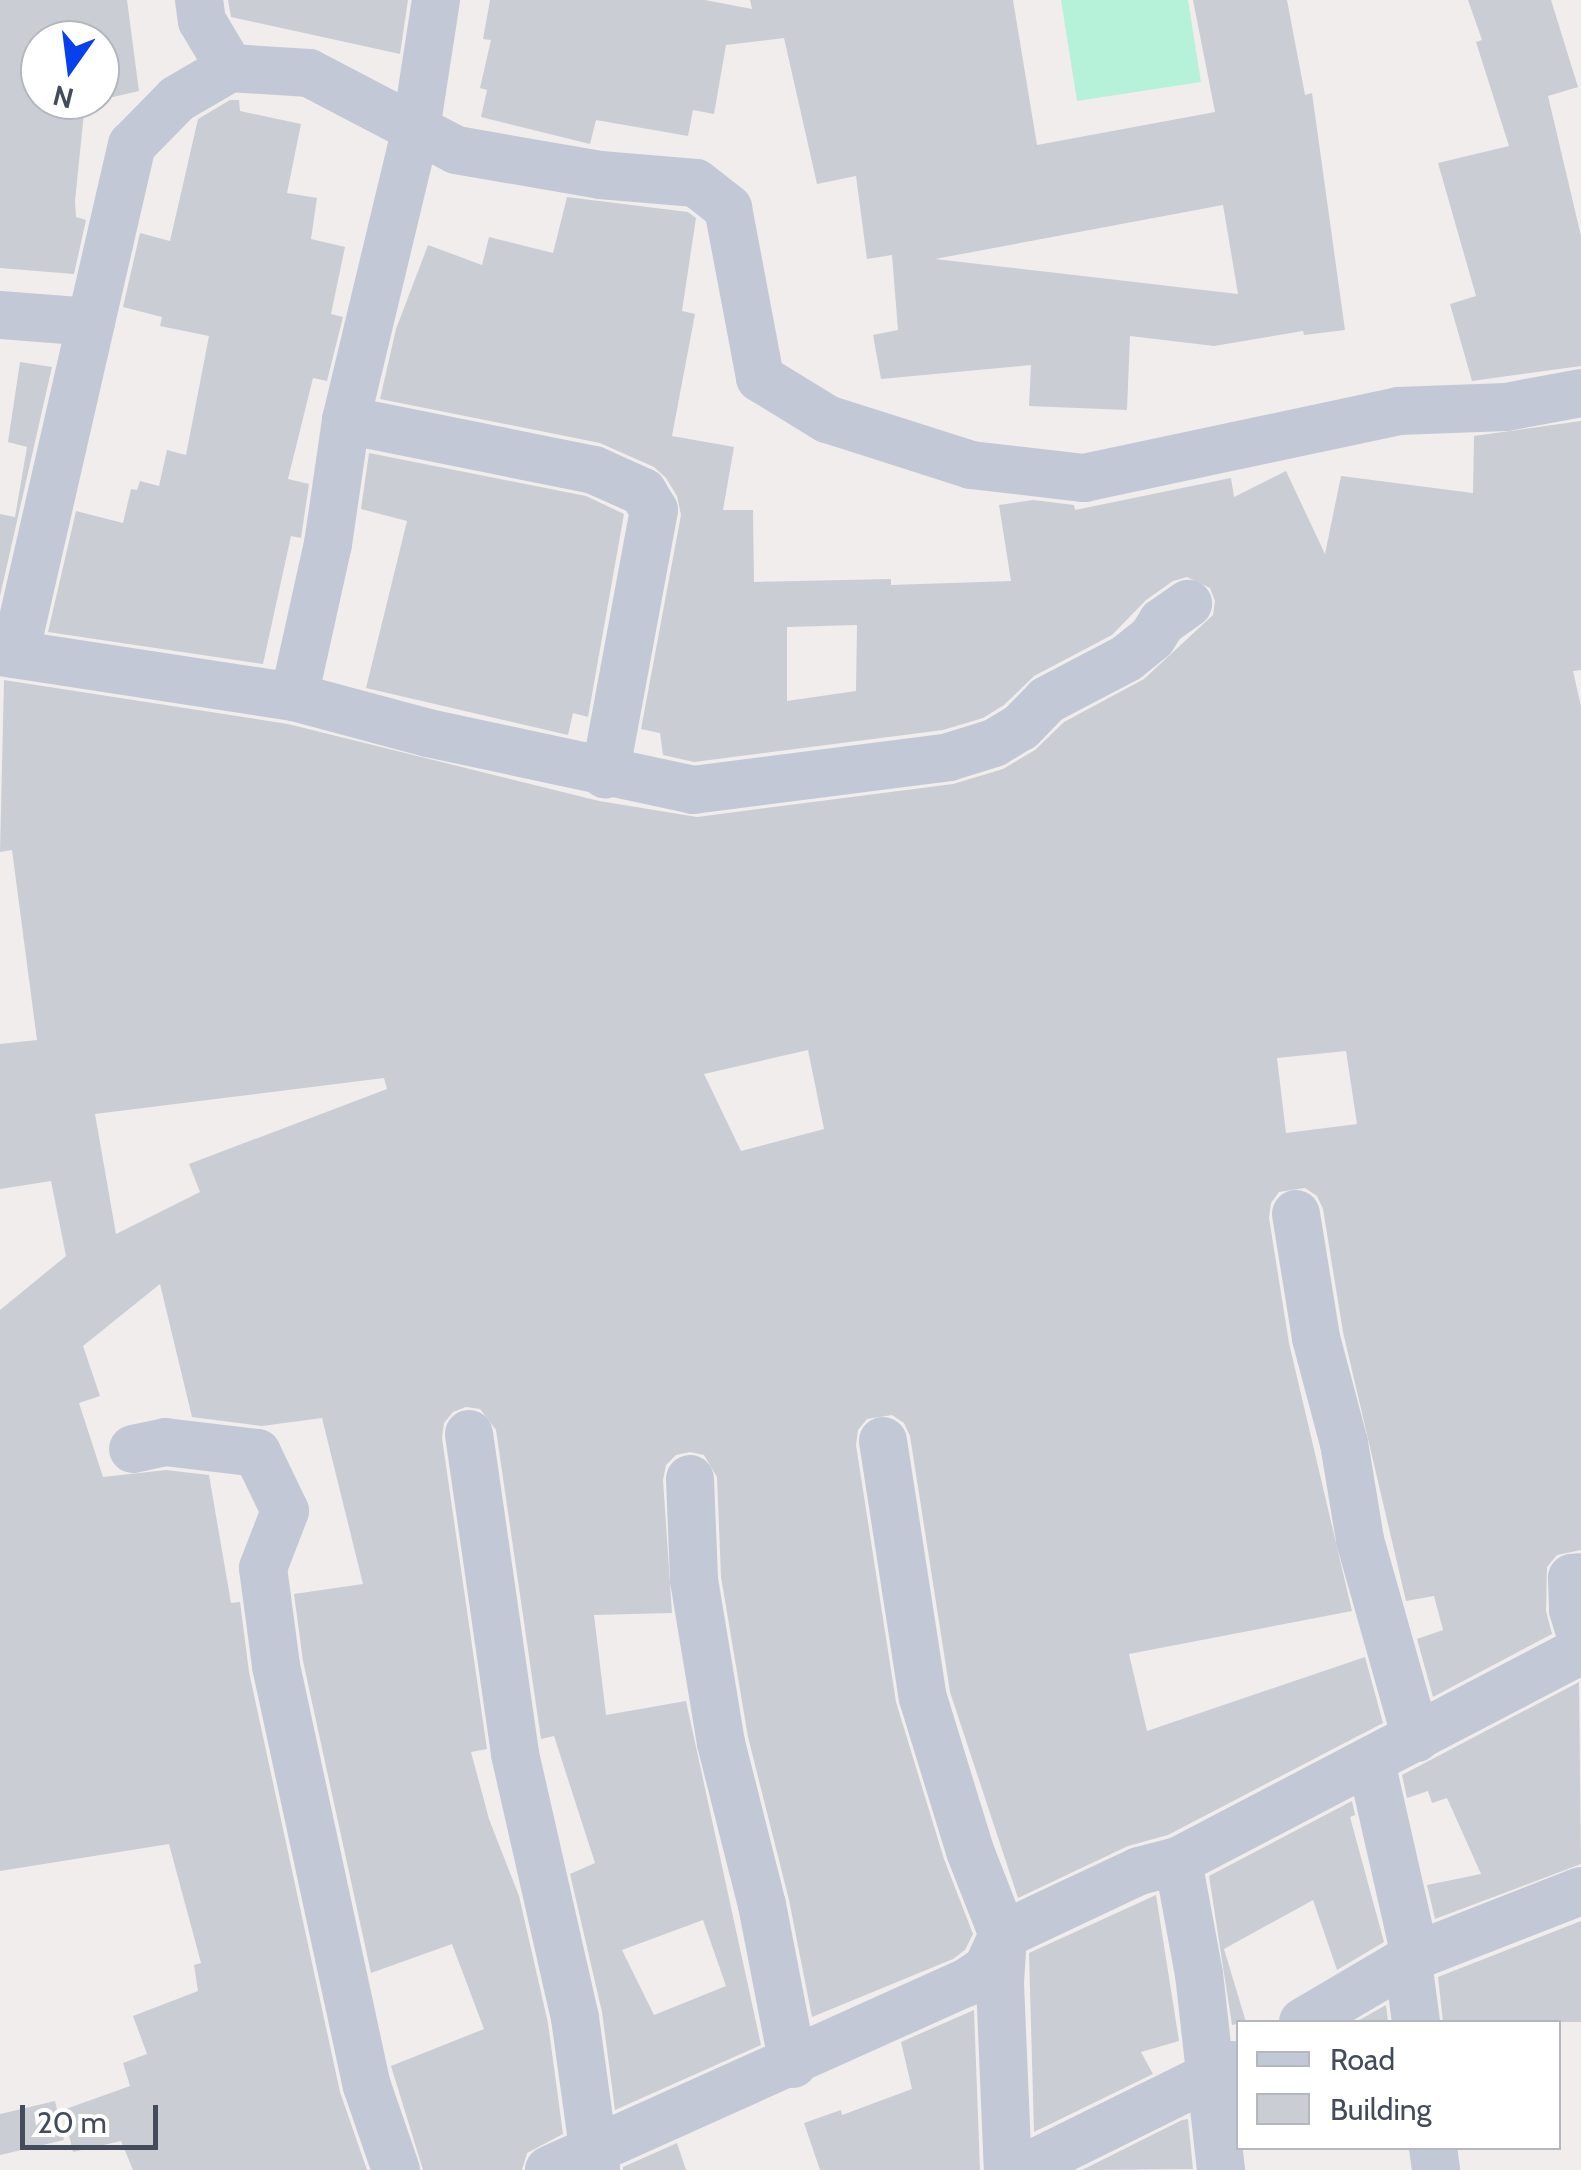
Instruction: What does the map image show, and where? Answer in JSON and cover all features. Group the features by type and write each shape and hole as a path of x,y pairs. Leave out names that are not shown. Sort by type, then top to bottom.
{"street":[{"path":"199,0 202,20 230,68"},
{"path":"294,697 328,544 346,420 416,129 436,0"},
{"path":"1188,604 1162,622 1152,638 1128,658 1046,700 1008,737 949,758 693,790 605,774 294,697 7,653 92,322 132,145 177,98 230,68 310,72 456,150 600,175 696,183 728,208 760,378 827,419 971,465 1084,478 1398,411 1506,407 1581,393"},
{"path":"0,315 92,322"},
{"path":"346,420 594,470 644,492 654,510 605,774"},
{"path":"1296,1214 1316,1338 1344,1443 1360,1540 1416,1738"},
{"path":"470,1434 516,1754 575,2018 594,2160"},
{"path":"883,1441 923,1698 970,1851 1003,1935 1000,1983 1008,2170"},
{"path":"133,1449 165,1442 258,1452 285,1510 264,1568 276,1666 367,2086 396,2170"},
{"path":"690,1479 694,1580 721,1743 762,1905 793,2064"},
{"path":"1581,1577 1572,1578 1573,1610 1581,1636"},
{"path":"549,2170 594,2160 966,1983 986,1969 1003,1935 1139,1871 1178,1861 1581,1650"},
{"path":"1371,1762 1415,1956 1409,1970 1416,2020"},
{"path":"1178,1861 1199,1974 1223,2070 1221,2170"},
{"path":"1306,2020 1415,1956 1581,1891"},
{"path":"1020,2170 1223,2070"}],"green space":[{"path":"1061,0 1188,0 1201,82 1077,101"}],"building":[{"path":"0,0 127,0 139,91 120,95 120,20 20,20 20,120 83,120 75,201 76,217 86,220 74,274 0,268"},
{"path":"228,0 408,0 400,54 231,17"},
{"path":"490,0 705,0 752,9 750,0 1013,0 1037,145 1215,112 1193,0 1287,0 1305,95 1312,93 1345,330 1304,335 1303,331 1214,346 1130,336 1127,410 1029,406 1031,365 881,379 873,335 898,330 892,255 867,259 856,176 817,184 784,38 726,45 714,114 693,110 688,136 596,120 590,144 481,117 487,90 480,88 491,40 483,39","holes":["1223,205 1238,294 935,259"]},
{"path":"1468,0 1551,0 1578,87 1548,96 1581,236 1581,366 1472,381 1450,304 1476,296 1438,163 1509,146 1476,42 1482,40"},
{"path":"230,100 239,100 240,111 301,124 287,193 317,198 311,239 345,247 331,314 343,317 327,381 313,378 288,479 309,484 301,538 291,536 263,664 48,632 76,511 123,523 131,489 137,490 140,481 159,486 167,450 186,455 209,336 160,326 162,317 123,307 140,233 170,241 198,119"},
{"path":"567,197 688,212 696,218 682,311 695,314 672,436 734,447 723,510 753,510 754,582 891,579 891,585 1011,581 999,505 1033,500 1074,505 1075,510 1231,478 1234,497 1286,471 1325,554 1341,476 1473,493 1474,436 1581,421 1581,670 1573,671 1581,706 1581,1550 1557,1555 1547,1567 1546,1611 1552,1634 1433,1697 1417,1639 1443,1630 1434,1596 1406,1601 1343,1332 1323,1209 1317,1196 1305,1188 1279,1192 1271,1203 1269,1218 1289,1343 1352,1611 1129,1654 1147,1731 1365,1657 1383,1723 1168,1835 1128,1846 1018,1898 950,1692 910,1436 904,1423 892,1415 867,1419 858,1430 856,1445 896,1702 944,1859 973,1934 965,1950 953,1959 812,2017 789,1900 748,1737 721,1577 717,1477 704,1455 676,1455 666,1465 663,1480 672,1613 594,1615 606,1715 686,1701 761,2045 615,2110 602,2012 570,1874 595,1863 554,1736 541,1739 496,1430 480,1409 466,1407 453,1412 444,1423 442,1438 487,1749 471,1752 489,1819 519,1896 548,2023 563,2134 527,2153 522,2170 423,2170 391,2066 484,2029 452,1944 371,1973 303,1661 294,1594 363,1584 322,1418 262,1426 192,1417 160,1284 83,1346 100,1396 79,1403 103,1477 166,1470 209,1475 231,1603 240,1602 249,1672 340,2092 367,2170 133,2170 121,2141 73,2152 63,2110 130,2086 123,2063 147,2054 133,2016 198,1991 194,1965 201,1963 169,1844 0,1871 0,1310 66,1256 51,1181 0,1189 0,1044 37,1040 12,850 0,852 4,680 288,724 599,801 697,817 953,784 1003,769 1035,750 1064,722 1144,679 1213,615 1215,601 1210,588 1187,577 1173,581 1146,600 1112,635 1034,676 1004,705 983,718 943,730 694,762 663,755 660,733 641,729 681,515 677,496 666,478 654,467 600,443 380,399 396,329 428,245 482,265 489,237 553,253","holes":["857,625 856,691 787,701 787,627","808,1050 824,1129 741,1151 704,1074","1346,1051 1357,1124 1286,1133 1277,1058","384,1078 387,1089 189,1164 200,1192 116,1234 95,1114","703,1920 726,1986 654,2015 622,1950"]},
{"path":"20,362 52,367 0,596 0,514 15,517 27,447 8,442"},
{"path":"369,453 586,496 624,514 588,717 573,713 568,735 366,688 407,521 361,509"},
{"path":"1579,1682 1581,1864 1435,1919 1427,1885 1481,1874 1447,1798 1432,1803 1428,1791 1407,1798 1402,1775"},
{"path":"1352,1801 1355,1815 1350,1817 1384,1942 1337,1970 1313,1900 1224,1949 1245,2020 1236,2020 1232,2025 1209,1876"},
{"path":"1156,1895 1179,2041 1141,2052 1153,2074 1034,2132 1029,1953"},
{"path":"1581,1921 1581,2022 1443,2020 1438,1977"},
{"path":"1386,2005 1388,2020 1360,2020"},
{"path":"974,2010 980,2170 820,2170 804,2123 841,2110 842,2115 912,2089 901,2042"},
{"path":"55,2101 64,2140 0,2155 0,2114"},
{"path":"1188,2119 1193,2169 1082,2170 1182,2120"},
{"path":"677,2143 686,2170 623,2170 623,2167"}]}
